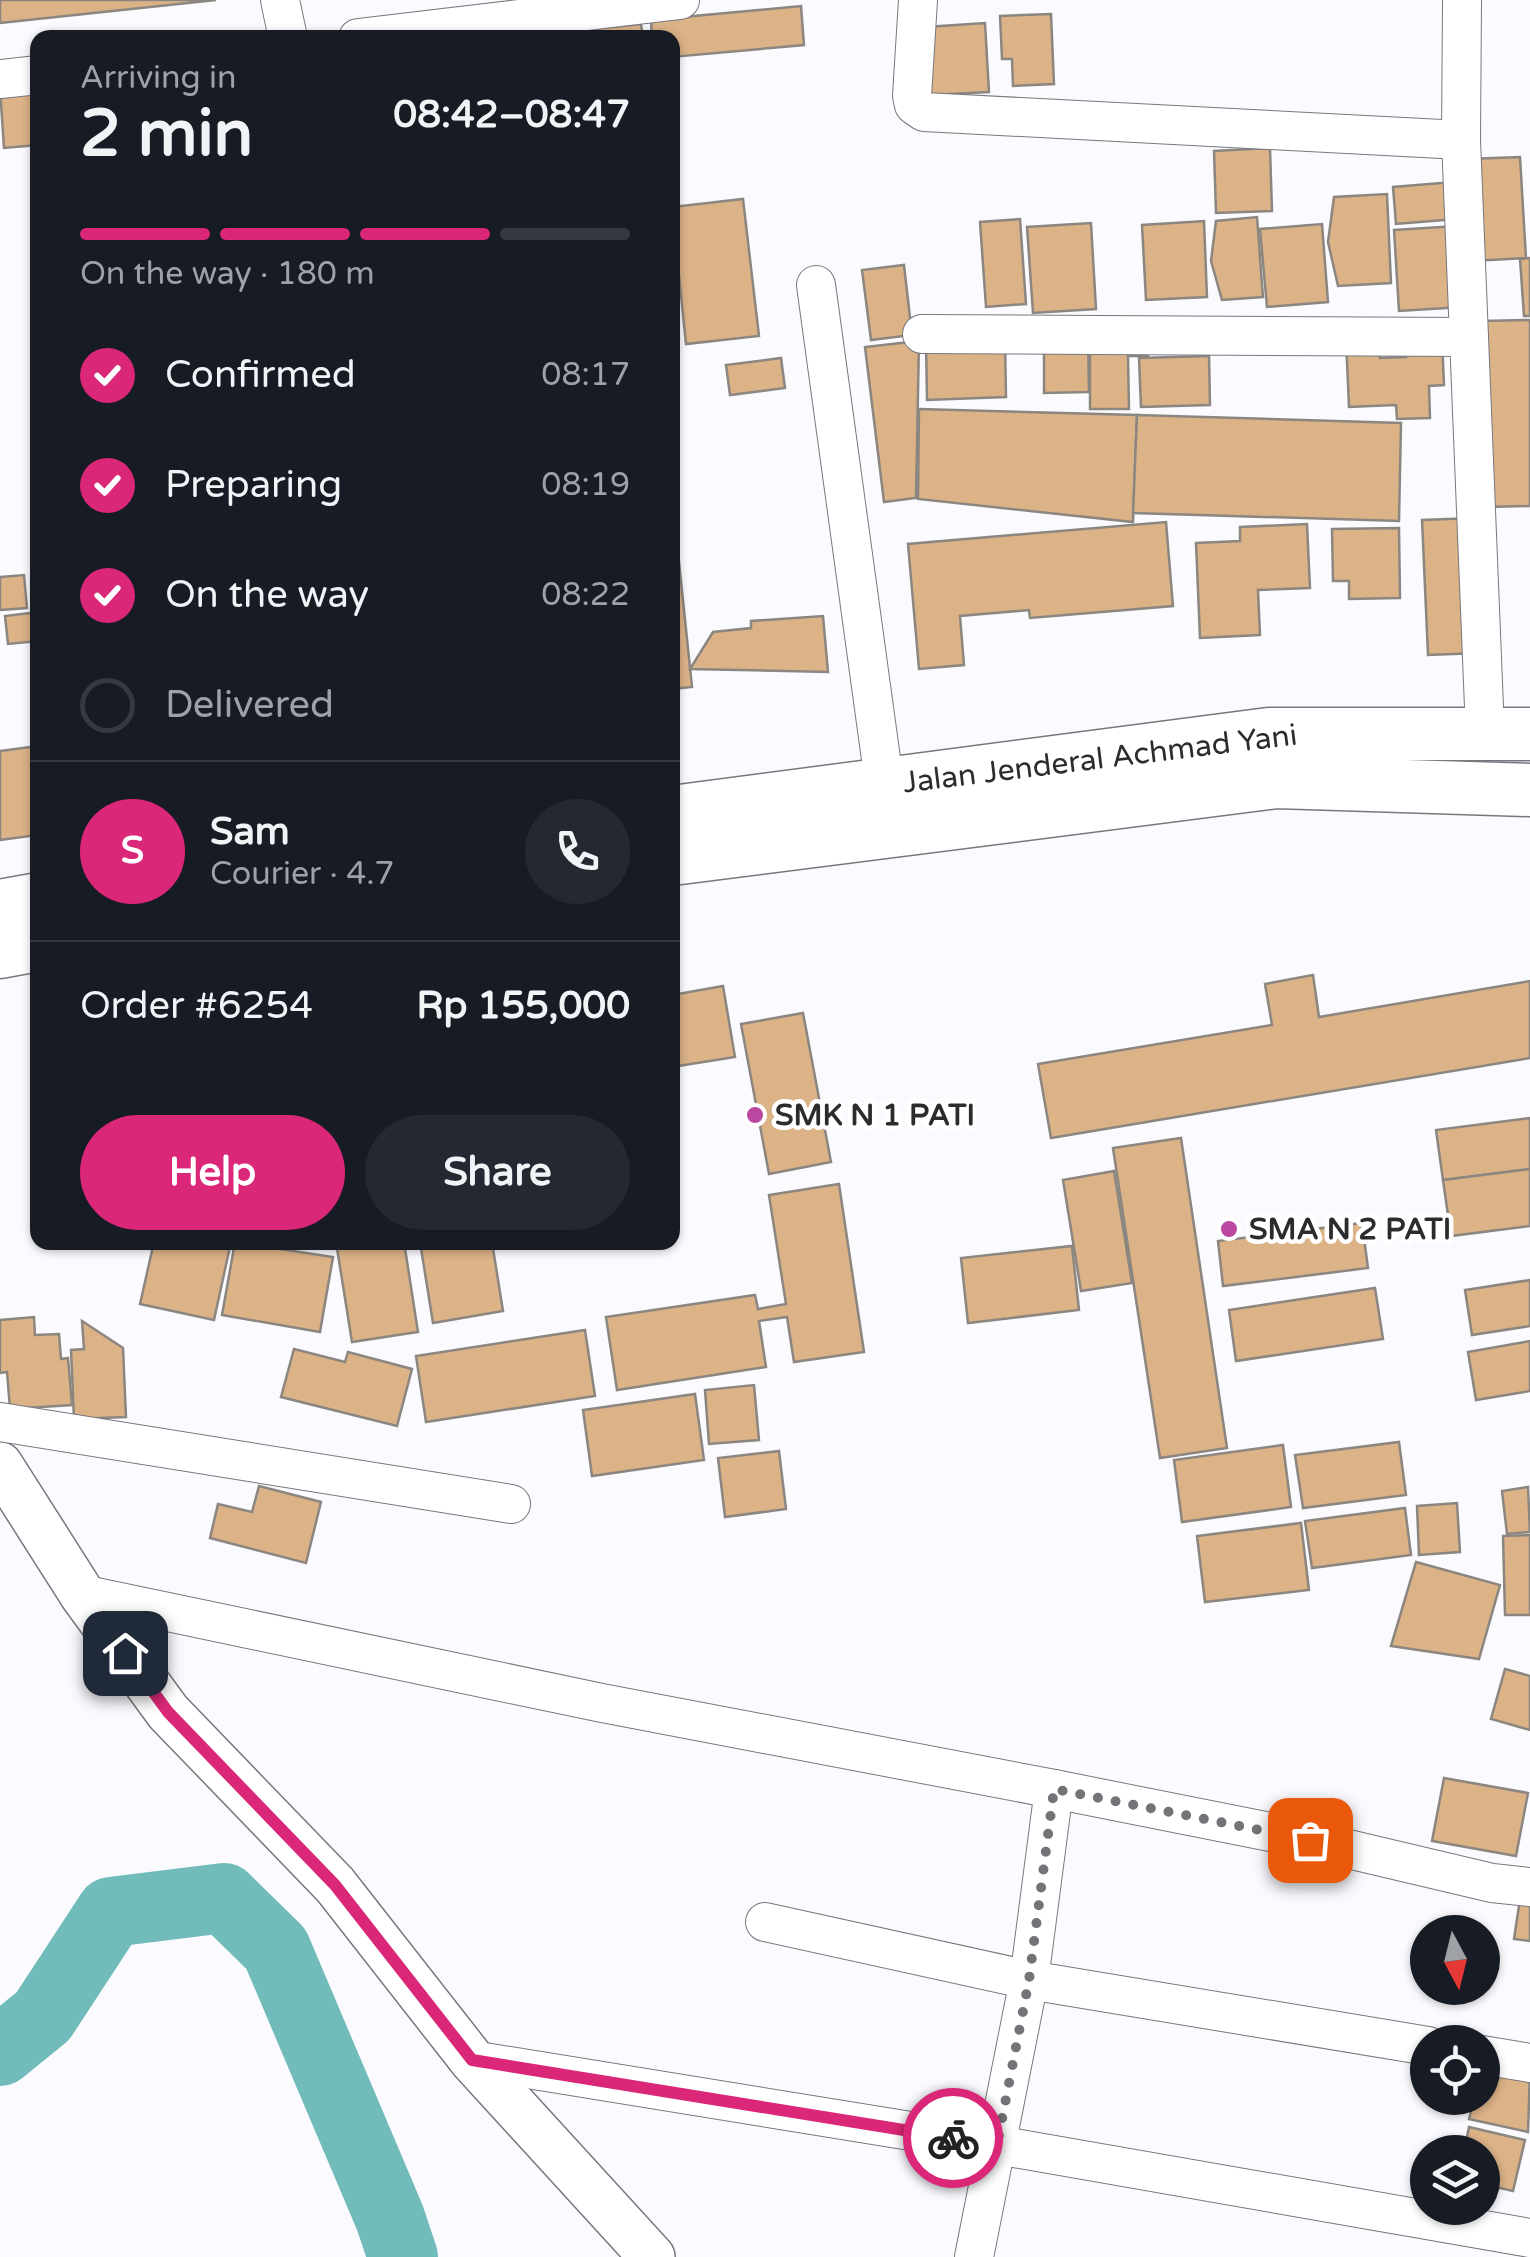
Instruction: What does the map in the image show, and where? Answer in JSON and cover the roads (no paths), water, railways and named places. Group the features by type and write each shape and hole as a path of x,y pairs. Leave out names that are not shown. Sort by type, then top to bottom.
{"main road":[{"name":"Jalan Jenderal Achmad Yani","path":"680,857 888,808 1273,758 1507,733"},
{"name":"Jalan Jenderal Achmad Yani","path":"1273,758 1530,790"},
{"name":"Jalan Jenderal Achmad Yani","path":"680,812 888,808"},
{"path":"0,906 30,900"},
{"path":"0,952 30,946"}],"street":[{"path":"280,0 286,30"},
{"path":"426,30 680,0"},
{"path":"918,0 912,96 914,106 924,112 1461,140"},
{"path":"1462,0 1461,140 1469,336 1507,733"},
{"path":"0,79 30,76"},
{"path":"816,285 888,808"},
{"path":"922,334 1469,336"},
{"path":"0,1422 511,1504"},
{"path":"0,1465 82,1594 168,1712 335,1885 472,2060 652,2257"},
{"path":"82,1594 602,1703 1310,1840 1492,1882 1529,1885"},
{"path":"974,2257 1029,1980 1054,1789"},
{"path":"765,1922 1029,1980 1410,2043"},
{"path":"1500,2058 1530,2063"},
{"path":"472,2060 997,2145 1530,2238"}],"waterway":[{"path":"0,2051 43,2016 111,1912 224,1898 276,1949 403,2257"}],"place":[{"name":"SMK N 1 PATI","path":"755,1115"},
{"name":"SMA N 2 PATI","path":"1229,1229"}]}
